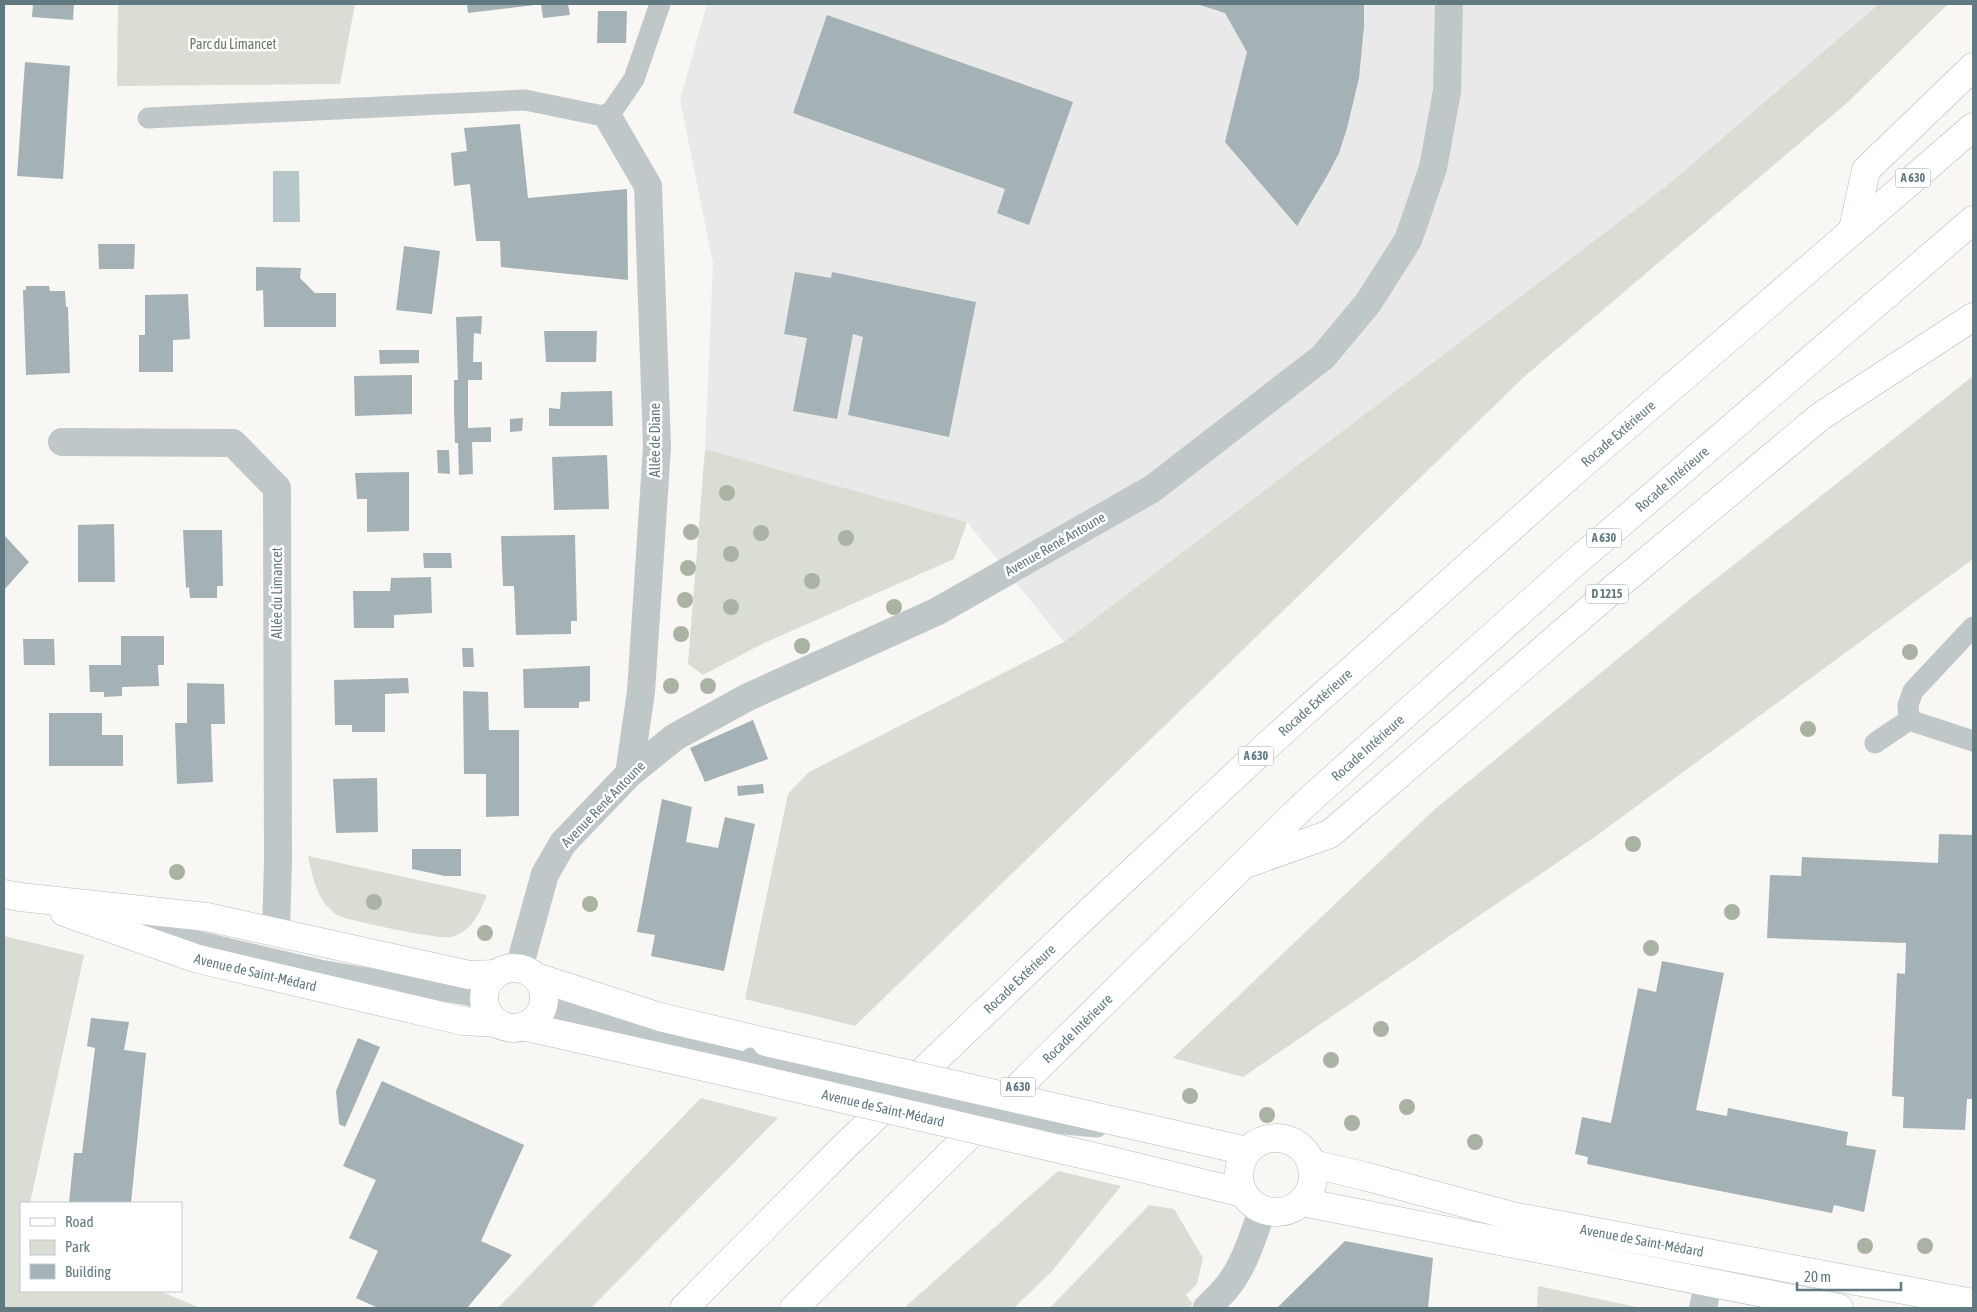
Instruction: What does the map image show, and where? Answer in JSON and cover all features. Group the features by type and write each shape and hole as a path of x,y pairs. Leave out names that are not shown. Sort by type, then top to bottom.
{"main road":[{"path":"1853,229 1866,170 1973,67"},
{"name":"Rocade Extérieure","path":"684,1308 845,1146 1084,917 1273,740 1577,469 1973,127"},
{"name":"Rocade Intérieure","path":"794,1308 1306,804 1563,574 1973,220"},
{"name":"D 1215","path":"1242,865 1330,834 1612,590 1821,416 1973,317"},
{"name":"Avenue de Saint-Médard","path":"12,895 207,917 469,975 509,979 660,1016 751,1058 1253,1201"},
{"name":"Avenue de Saint-Médard","path":"12,895 198,959 463,1021 511,1025 751,1058 1150,1130 1247,1151"},
{"path":"509,979 541,985 544,995 543,1004 539,1014 532,1022 511,1025 488,1012 509,979"},
{"path":"1266,1138 1290,1139 1300,1145 1308,1154 1313,1164 1313,1185 1309,1194 1294,1208 1283,1212 1273,1212 1253,1201 1239,1182 1241,1161 1247,1151 1256,1143 1266,1138"},
{"name":"Avenue de Saint-Médard","path":"1313,1164 1381,1180 1512,1216 1973,1303"},
{"name":"Avenue de Saint-Médard","path":"1302,1202 1706,1296 1839,1308"},
{"path":"1706,1296 1713,1254"}],"street":[{"name":"Avenue René Antoune","path":"509,979 546,874 563,842 629,774 674,737 740,701 936,612 1152,489 1323,357 1368,303 1408,240 1433,168 1447,92 1449,4"},
{"name":"Allée de Diane","path":"608,117 648,186 657,447 641,692 629,774"},
{"name":"Allée du Limancet","path":"62,442 233,444 277,488 278,860 276,932"},
{"path":"1207,1308 1223,1292 1242,1262 1253,1201"}],"lane":[{"path":"148,118 526,100 608,117 634,79 660,4"},
{"path":"1909,720 1908,705 1913,691 1973,627"},
{"path":"1909,720 1973,740"},
{"path":"1875,743 1909,720"},
{"name":"Avenue de Saint-Médard","path":"12,895 201,944 311,968 509,979"},
{"name":"Avenue de Saint-Médard","path":"543,1004 596,1022 751,1058"}],"shaded area":[{"path":"707,4 1879,4 1669,184 1064,642 967,522 705,449 713,263 680,100"},
{"path":"273,171 299,171 300,222 273,222"}],"green space":[{"name":"Parc du Limancet","path":"118,4 355,4 340,84 117,86"},
{"path":"1879,4 1948,4 1848,102 1525,376 855,1026 745,999 788,794 809,772 1064,642 1669,184"},
{"path":"1973,376 1973,559 1596,836 1243,1077 1173,1058 1434,810 1693,597"},
{"path":"705,449 967,522 954,559 762,644 703,675 688,664"},
{"path":"308,856 487,895 478,915 470,926 451,937 431,936 380,926 334,913 323,901 317,889"},
{"path":"4,936 84,955 30,1202 20,1202 20,1292 161,1292 201,1308 4,1308"},
{"path":"701,1098 778,1118 591,1308 498,1308"},
{"path":"1058,1171 1121,1186 1052,1271 1014,1308 904,1308"},
{"path":"1149,1205 1174,1209 1203,1258 1197,1284 1186,1295 1193,1304 1189,1308 1050,1308"},
{"path":"1538,1286 1641,1308 1537,1308"}],"building":[{"path":"33,4 74,4 73,20 32,17"},
{"path":"467,4 535,4 535,5 468,13"},
{"path":"541,4 568,4 570,15 543,18"},
{"path":"1197,4 1364,4 1359,78 1347,128 1339,153 1297,226 1225,142 1247,52 1225,13"},
{"path":"598,11 627,11 626,43 597,43"},
{"path":"827,15 1073,102 1029,225 997,213 1005,189 793,113"},
{"path":"25,62 70,66 63,179 17,176"},
{"path":"520,124 528,198 627,189 628,280 501,267 500,241 476,241 470,184 454,186 451,153 467,151 464,128"},
{"path":"98,244 135,244 134,269 99,269"},
{"path":"404,246 440,251 432,314 396,310"},
{"path":"256,267 301,268 300,278 315,293 336,293 336,327 264,327 263,290 256,291"},
{"path":"795,272 831,278 832,272 976,302 949,437 848,415 863,337 853,334 837,419 793,411 807,338 784,334"},
{"path":"26,286 49,286 50,291 65,291 66,307 68,307 70,373 26,375 23,290 26,290"},
{"path":"188,294 190,339 173,340 173,372 139,372 139,335 145,335 145,295"},
{"path":"482,316 481,334 474,333 473,362 482,362 482,380 468,380 468,428 491,427 491,442 472,442 473,474 459,475 458,443 455,443 454,406 454,380 458,380 456,317"},
{"path":"544,331 597,331 596,362 546,362"},
{"path":"379,350 419,350 419,363 380,364"},
{"path":"412,375 412,414 355,416 354,376"},
{"path":"612,391 613,426 549,426 549,408 560,409 561,392"},
{"path":"523,418 522,431 510,432 510,419"},
{"path":"437,450 449,450 450,474 438,473"},
{"path":"607,455 609,509 554,510 552,457"},
{"path":"409,472 409,531 367,532 367,499 357,499 355,473"},
{"path":"114,524 115,582 78,582 78,525"},
{"path":"183,530 222,530 223,586 217,586 217,598 190,598 189,587 186,588"},
{"path":"4,535 29,562 4,590"},
{"path":"575,535 577,621 571,621 571,634 516,635 514,586 503,586 501,536"},
{"path":"423,553 451,553 452,568 424,568"},
{"path":"431,577 432,613 394,615 394,628 354,628 353,591 390,591 391,578"},
{"path":"121,636 164,636 164,665 158,665 159,686 122,687 122,696 104,697 104,692 90,692 89,665 121,665"},
{"path":"23,639 54,639 55,665 24,665"},
{"path":"462,648 473,648 474,667 463,667"},
{"path":"590,666 590,701 579,702 579,708 524,708 523,669"},
{"path":"408,678 409,693 385,694 385,732 352,732 352,725 335,725 334,680"},
{"path":"187,683 224,684 225,724 211,724 213,782 177,784 175,723 187,723"},
{"path":"463,691 488,692 489,730 519,730 519,816 486,817 486,774 464,774"},
{"path":"49,713 102,713 102,735 123,735 123,766 49,766"},
{"path":"753,720 768,759 705,782 690,748"},
{"path":"377,778 378,832 336,833 333,779"},
{"path":"763,784 764,793 738,796 737,786"},
{"path":"662,799 692,807 686,842 718,848 725,817 755,824 724,971 651,956 655,935 637,932"},
{"path":"1939,834 1973,835 1973,1099 1967,1099 1965,1130 1903,1128 1904,1097 1892,1096 1897,973 1905,974 1906,943 1767,938 1770,875 1801,876 1802,857 1938,863"},
{"path":"412,849 461,849 461,876 445,876 412,869"},
{"path":"1662,961 1724,973 1696,1110 1727,1116 1728,1108 1848,1132 1846,1145 1876,1150 1864,1212 1834,1205 1832,1213 1664,1180 1587,1164 1588,1157 1575,1154 1582,1117 1611,1123 1638,988 1656,992"},
{"path":"91,1018 129,1022 124,1050 146,1053 131,1202 69,1202 74,1153 82,1153 95,1048 87,1046"},
{"path":"358,1038 380,1047 345,1127 339,1124 336,1091"},
{"path":"382,1081 524,1145 481,1241 512,1255 467,1308 378,1308 356,1298 378,1251 349,1238 376,1180 343,1166"},
{"path":"1345,1241 1433,1258 1428,1308 1277,1308"}]}
